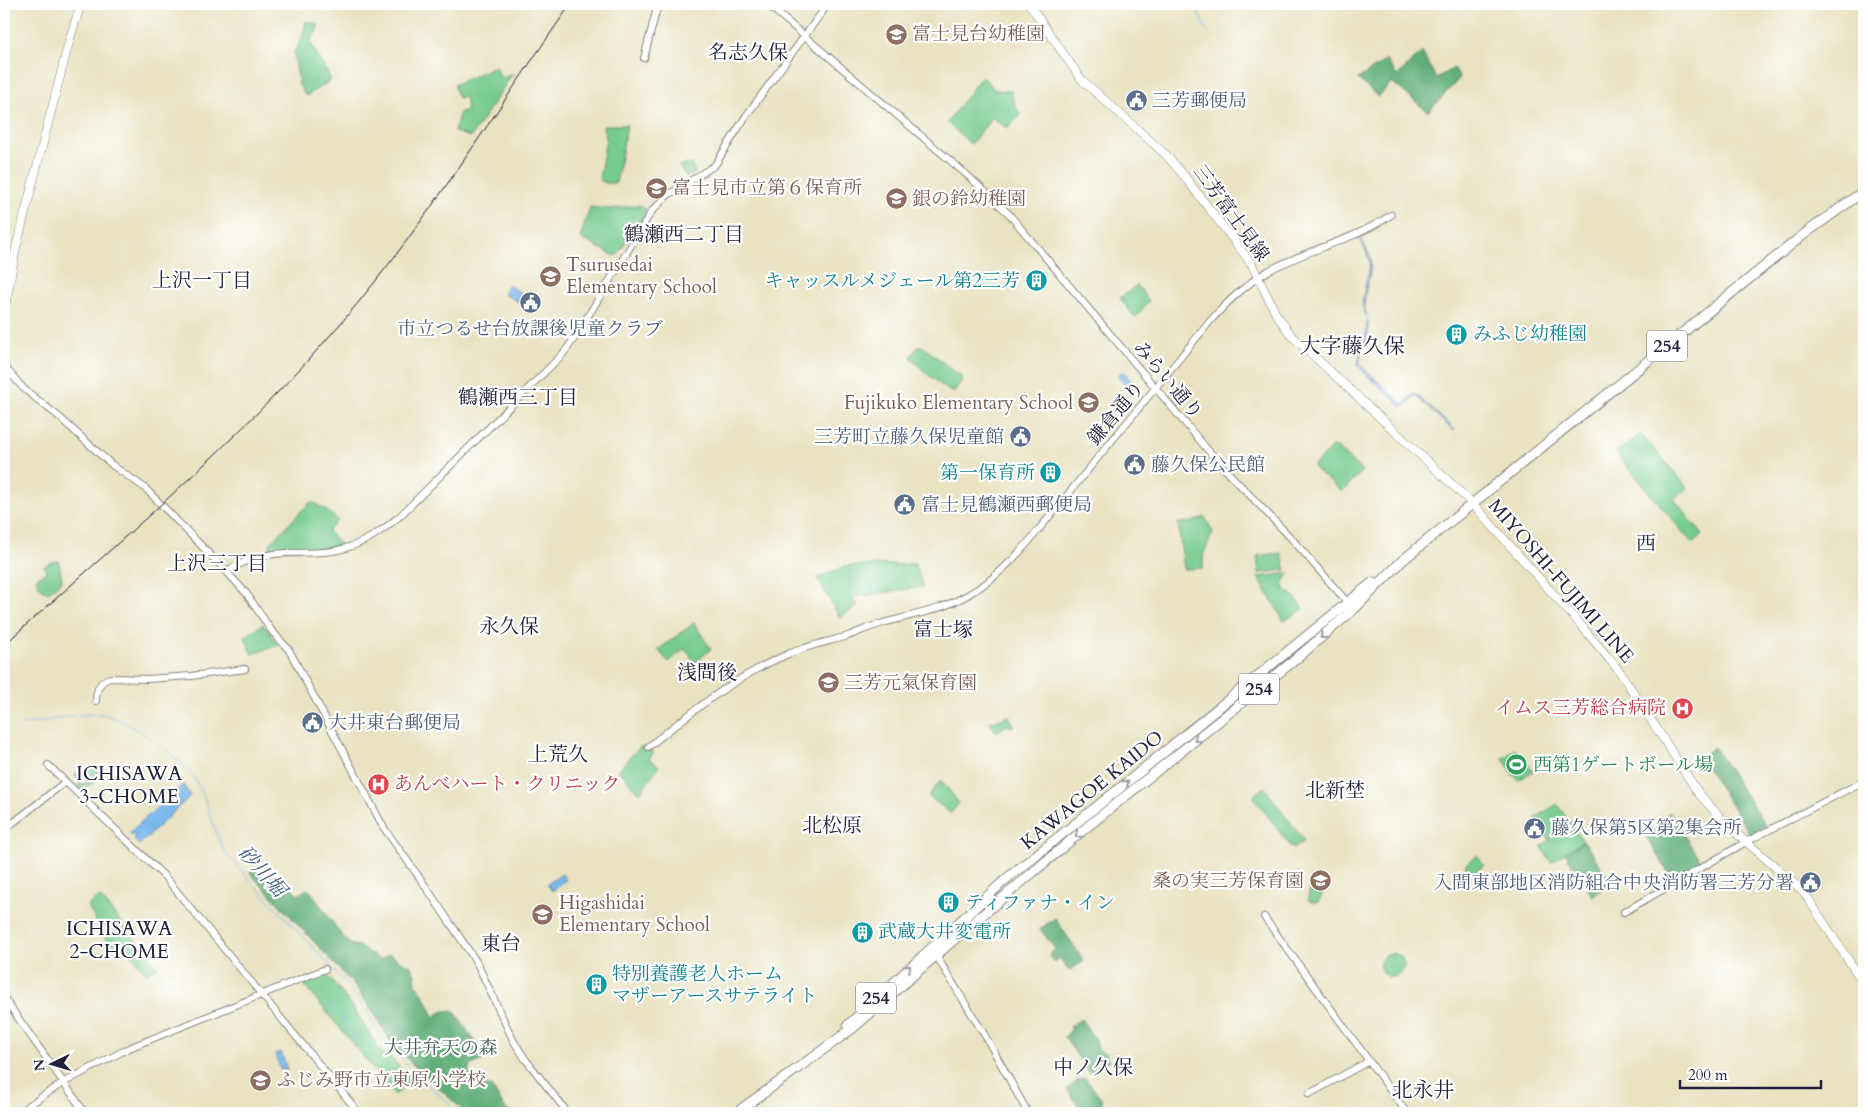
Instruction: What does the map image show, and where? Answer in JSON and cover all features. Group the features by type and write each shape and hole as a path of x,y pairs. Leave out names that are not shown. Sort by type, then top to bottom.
{"highway":[{"name":"254","path":"1472,503 1803,235 1864,191"},
{"name":"KAWAGOE KAIDO","path":"822,1050 1006,879 1472,503"},
{"name":"KAWAGOE KAIDO","path":"736,1113 853,1028 974,922 1086,828 1296,659 1354,609 1393,568"}],"main road":[{"path":"4,312 18,240 69,40 81,4"},
{"name":"三芳富士見線","path":"1029,4 1081,79 1165,154 1181,172 1248,259 1276,314 1291,335 1472,503"},
{"name":"MIYOSHI-FUJIMI LINE","path":"1472,503 1596,642 1620,672 1699,794 1728,826 1802,892 1864,984"}],"street":[{"path":"644,58 658,4"},
{"name":"みらい通り","path":"767,4 996,201 1218,462 1291,538 1348,603"},
{"path":"226,571 269,555 326,552 357,544 379,533 401,515 563,354 652,211 668,195 715,165 746,116 828,4"},
{"name":"鎌倉通り","path":"648,747 731,684 770,662 820,643 848,636 880,624 935,610 958,601 980,588 1019,552 1221,309 1258,278 1284,264 1359,234 1391,215"},
{"path":"4,366 23,388 58,416 112,465 145,488 246,593 271,630 290,650 384,828 477,963 499,1012 518,1047 564,1108"},
{"path":"96,701 96,691 99,684 110,678 191,676 245,669"},
{"path":"48,765 164,877 359,1113"},
{"path":"1624,912 1746,842 1864,780"},
{"path":"4,830 65,782"},
{"path":"1264,917 1407,1113"},
{"path":"931,947 1028,1113"},
{"path":"16,1113 63,1083 145,1041 325,969"},
{"path":"4,998 85,1113"},
{"path":"1309,1094 1369,1061"}],"green space":[{"path":"306,21 318,24 317,31 310,42 331,80 306,96 299,85 294,52 302,39"},
{"path":"1422,52 1436,78 1454,68 1460,78 1428,112 1392,82 1378,97 1358,79 1386,60 1397,76"},
{"path":"495,66 502,79 513,73 471,137 454,132 460,112 467,110 465,97 458,98 454,85"},
{"path":"981,77 995,90 1011,91 1015,105 1021,115 1007,128 992,118 971,144 947,123"},
{"path":"604,125 627,125 616,183 606,183 599,180 606,138"},
{"path":"691,164 696,173 686,177 679,166"},
{"path":"639,205 646,209 646,211 615,256 582,239 581,236 590,207 610,209"},
{"path":"1137,285 1149,301 1135,318 1120,298"},
{"path":"919,346 922,346 963,378 954,392 951,392 927,374 912,359 911,356"},
{"path":"1641,434 1688,488 1674,499 1703,535 1692,543 1615,452"},
{"path":"1334,445 1362,471 1342,492 1313,466"},
{"path":"312,502 338,520 328,531 341,545 320,548 270,550 270,544"},
{"path":"1205,517 1213,532 1203,555 1203,568 1184,569 1178,523 1193,522"},
{"path":"1281,553 1286,570 1259,573 1257,556"},
{"path":"59,561 62,581 47,593 39,586 36,578 46,572 44,566"},
{"path":"915,564 923,587 853,597 858,606 840,618 817,578 845,566"},
{"path":"1290,573 1283,582 1285,590 1292,594 1304,609 1284,621 1258,577"},
{"path":"1343,612 1344,614 1161,765 1157,760"},
{"path":"694,623 711,649 696,662 684,649 669,662 658,650"},
{"path":"263,624 279,645 252,654 245,637"},
{"path":"1009,716 1014,725 1012,727 1007,725 996,732 989,721 995,722"},
{"path":"640,747 654,752 649,759 659,766 640,793 618,770"},
{"path":"1714,747 1766,826 1750,834 1700,757"},
{"name":"西第1ゲートボール場","path":"1514,750 1533,771 1519,780 1514,776 1503,758"},
{"path":"79,766 83,767 83,777 79,779 81,784 91,782 90,777 85,777 84,767 100,771 100,773 93,774 94,783 80,789 75,774 80,773"},
{"path":"941,780 959,803 951,813 928,796"},
{"path":"1264,787 1304,841 1293,849 1254,798 1255,794"},
{"path":"1557,804 1583,841 1551,862 1541,846 1550,840 1535,818"},
{"path":"1670,812 1701,862 1673,880 1646,837 1660,828 1656,822"},
{"path":"1080,822 1084,828 1028,872 1021,872"},
{"path":"1584,841 1612,883 1592,896 1565,853"},
{"path":"1477,855 1484,865 1472,875 1465,865"},
{"name":"大井弁天の森","path":"250,870 263,877 274,877 283,883 287,882 298,895 307,889 350,944 359,946 380,960 389,954 410,965 415,975 416,984 425,997 434,1017 444,1011 455,1012 485,1057 470,1066 468,1072 481,1086 491,1086 506,1110 514,1113 466,1113 397,1050 352,983 251,874"},
{"path":"1310,883 1320,885 1324,891 1318,902 1315,903 1309,901 1308,898"},
{"path":"98,898 101,898 157,968 146,973 121,942 110,947 88,906"},
{"path":"1055,918 1084,961 1071,970 1068,970 1060,958 1054,962 1049,955 1055,949 1040,929"},
{"path":"1392,953 1401,956 1404,965 1401,974 1392,977 1383,974 1380,965 1383,956"},
{"path":"327,975 350,1003 377,1045 377,1048 384,1055 387,1054 412,1079 395,1095 306,987 305,983"},
{"path":"1081,1019 1097,1042 1097,1047 1105,1053 1109,1060 1092,1073 1088,1071 1064,1037 1071,1030 1071,1026"},
{"path":"1085,1078 1103,1101 1094,1109 1083,1113 1067,1089 1078,1080"}],"water":[{"path":"1361,240 1369,253 1371,265 1364,301 1367,315 1365,315 1363,308 1363,301 1369,273 1369,259"},
{"path":"508,285 523,294 518,302 503,293"},
{"path":"1367,322 1368,338 1361,351 1360,365 1403,405 1414,393 1454,431 1415,395 1403,408 1358,365"},
{"path":"1123,371 1135,385 1129,389 1117,376"},
{"path":"184,785 184,789 187,790 190,796 139,845 134,840 136,837 129,833"},
{"path":"562,874 566,880 552,891 547,884"},
{"path":"281,1052 287,1069 281,1071 275,1054"}],"waterway":[{"path":"1194,4 1208,33"},
{"path":"1366,314 1368,322"},
{"name":"砂川堀","path":"21,725 81,715 100,714 111,716 124,722 167,751 196,781 227,855 348,985 368,1013 383,1041 460,1113"},
{"path":"330,1002 332,1009 346,1021 349,1031 359,1045 365,1046"}],"railway":[{"path":"4,645 135,529 220,449 262,408 341,323 403,246 432,206 571,4"}],"place":[{"name":"富士見台幼稚園","path":"896,34"},
{"name":"三芳郵便局","path":"1136,101"},
{"name":"富士見市立第６保育所","path":"656,188"},
{"name":"銀の鈴幼稚園","path":"896,199"},
{"name":"Tsurusedai Elementary School","path":"550,276"},
{"name":"キャッスルメジェール第2三芳","path":"1036,281"},
{"name":"市立つるせ台放課後児童クラブ","path":"530,303"},
{"name":"みふじ幼稚園","path":"1457,334"},
{"name":"Fujikuko Elementary School","path":"1089,403"},
{"name":"三芳町立藤久保児童館","path":"1020,437"},
{"name":"藤久保公民館","path":"1135,465"},
{"name":"第一保育所","path":"1051,473"},
{"name":"富士見鶴瀬西郵便局","path":"905,505"},
{"name":"三芳元氣保育園","path":"828,683"},
{"name":"イムス三芳総合病院","path":"1682,708"},
{"name":"大井東台郵便局","path":"312,723"},
{"name":"西第1ゲートボール場","path":"1517,765"},
{"name":"あんべハート・クリニック","path":"378,784"},
{"name":"藤久保第5区第2集会所","path":"1535,828"},
{"name":"桑の実三芳保育園","path":"1320,881"},
{"name":"入間東部地区消防組合中央消防署三芳分署","path":"1810,883"},
{"name":"ティファナ・イン","path":"949,903"},
{"name":"Higashidai Elementary School","path":"543,914"},
{"name":"武蔵大井変電所","path":"862,932"},
{"name":"特別養護老人ホーム マザーアースサテライト","path":"596,985"},
{"name":"ふじみ野市立東原小学校","path":"261,1080"}],"district":[{"name":"名志久保","path":"748,52"},
{"name":"鶴瀬西二丁目","path":"684,234"},
{"name":"上沢一丁目","path":"202,280"},
{"name":"大字藤久保","path":"1352,346"},
{"name":"鶴瀬西三丁目","path":"518,397"},
{"name":"西","path":"1646,543"},
{"name":"上沢三丁目","path":"217,563"},
{"name":"永久保","path":"509,626"},
{"name":"富士塚","path":"943,629"},
{"name":"浅間後","path":"707,672"},
{"name":"上荒久","path":"558,754"},
{"name":"ICHISAWA 3-CHOME","path":"129,784"},
{"name":"北新埜","path":"1335,790"},
{"name":"北松原","path":"832,825"},
{"name":"ICHISAWA 2-CHOME","path":"119,940"},
{"name":"東台","path":"501,943"},
{"name":"中ノ久保","path":"1093,1067"},
{"name":"北永井","path":"1423,1090"}]}
